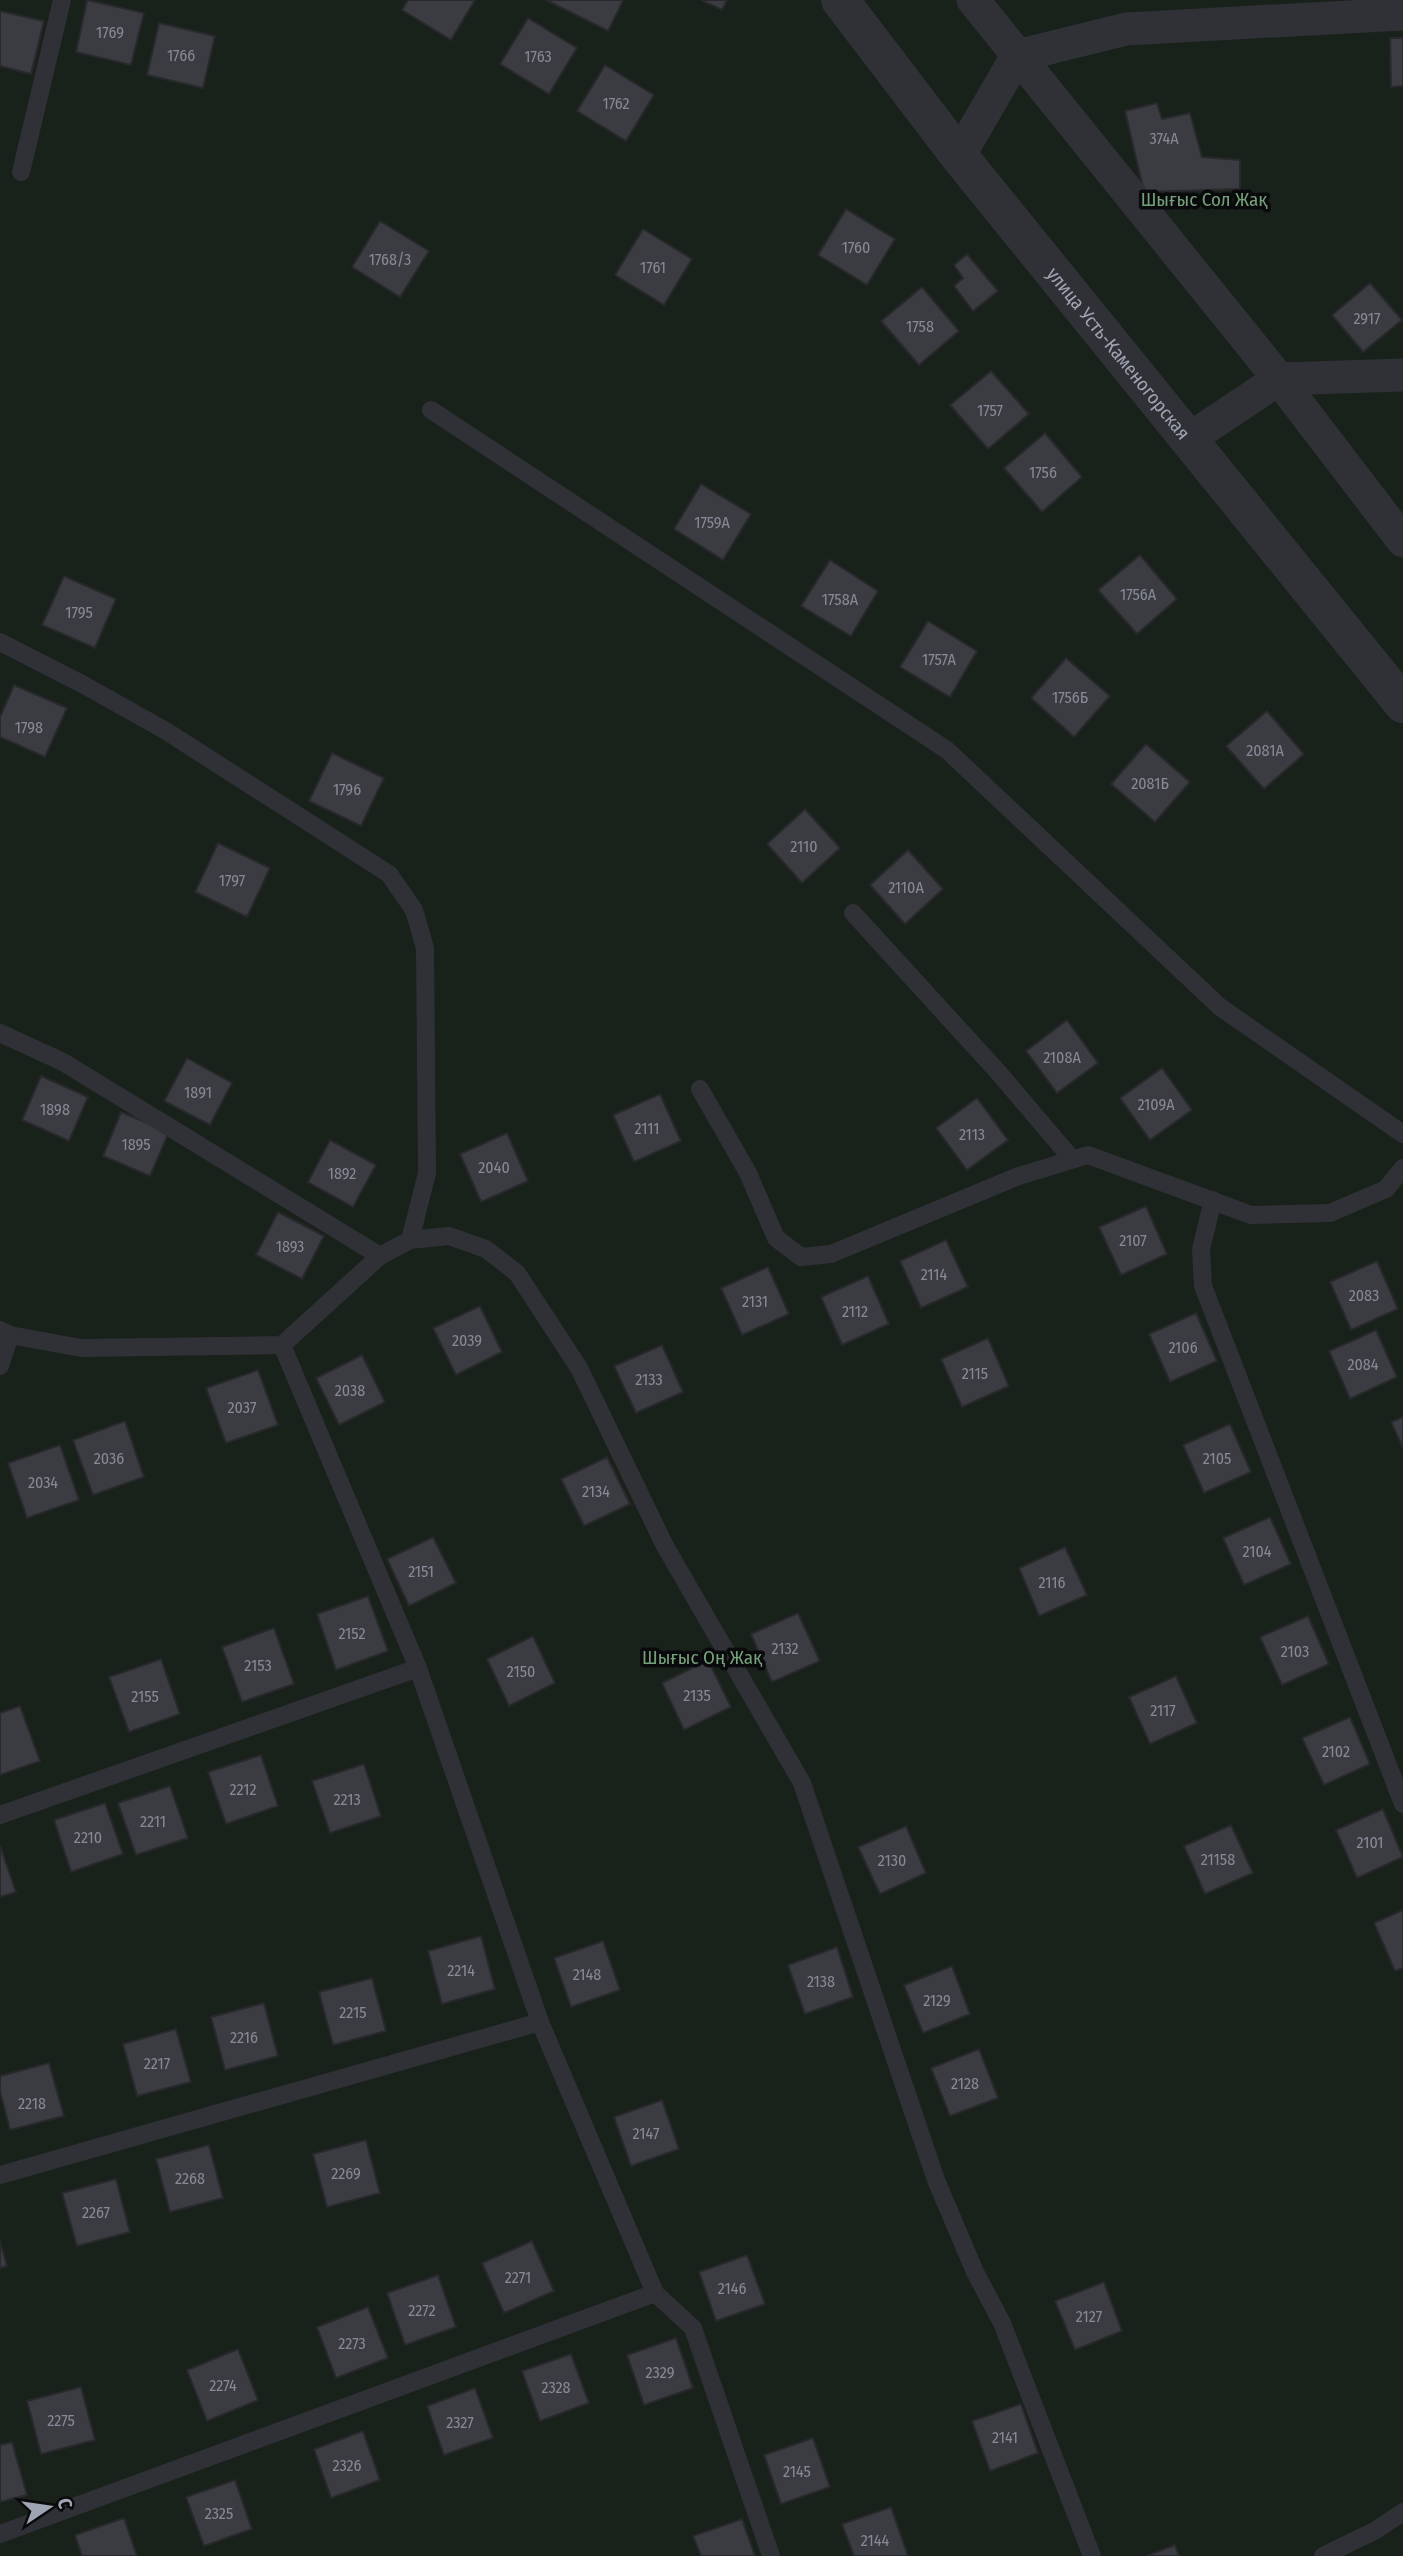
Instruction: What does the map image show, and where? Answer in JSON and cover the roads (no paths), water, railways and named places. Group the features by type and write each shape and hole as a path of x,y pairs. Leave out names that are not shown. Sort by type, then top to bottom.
{"street":[{"name":"улица Усть-Каменогорская","path":"840,0 959,156 1403,704"},
{"path":"973,0 1279,379 1403,541"},
{"path":"959,156 1017,56 1126,29 1403,14"},
{"path":"1189,439 1279,379 1403,375"}],"lane":[{"path":"21,172 62,0"},
{"path":"431,410 947,750 1220,1007 1403,1135"},
{"path":"0,642 166,731 389,874 414,910 425,948 427,1173 410,1240"},
{"path":"853,913 998,1072 1072,1159"},
{"path":"0,1033 63,1062 380,1256"},
{"path":"700,1089 748,1173 776,1238 801,1257 831,1254 1016,1177 1087,1155 1251,1215 1330,1213 1386,1189 1403,1168"},
{"path":"1213,1200 1201,1249 1203,1286 1403,1804"},
{"path":"0,1366 5,1333 81,1348 282,1345 380,1256 410,1240 449,1236 486,1249 517,1273 579,1368 665,1546 802,1783 936,2180 975,2272 1002,2323 1092,2556"},
{"path":"282,1345 418,1668 540,2022 656,2293 693,2329 771,2556"},
{"path":"0,1815 418,1668"},
{"path":"0,2175 540,2022"},
{"path":"0,2534 656,2293"},
{"path":"1324,2556 1376,2530 1403,2512"}],"park label":[{"name":"Шығыс Сол Жақ","path":"1204,199"},
{"name":"Шығыс Оң Жақ","path":"702,1657"}]}
